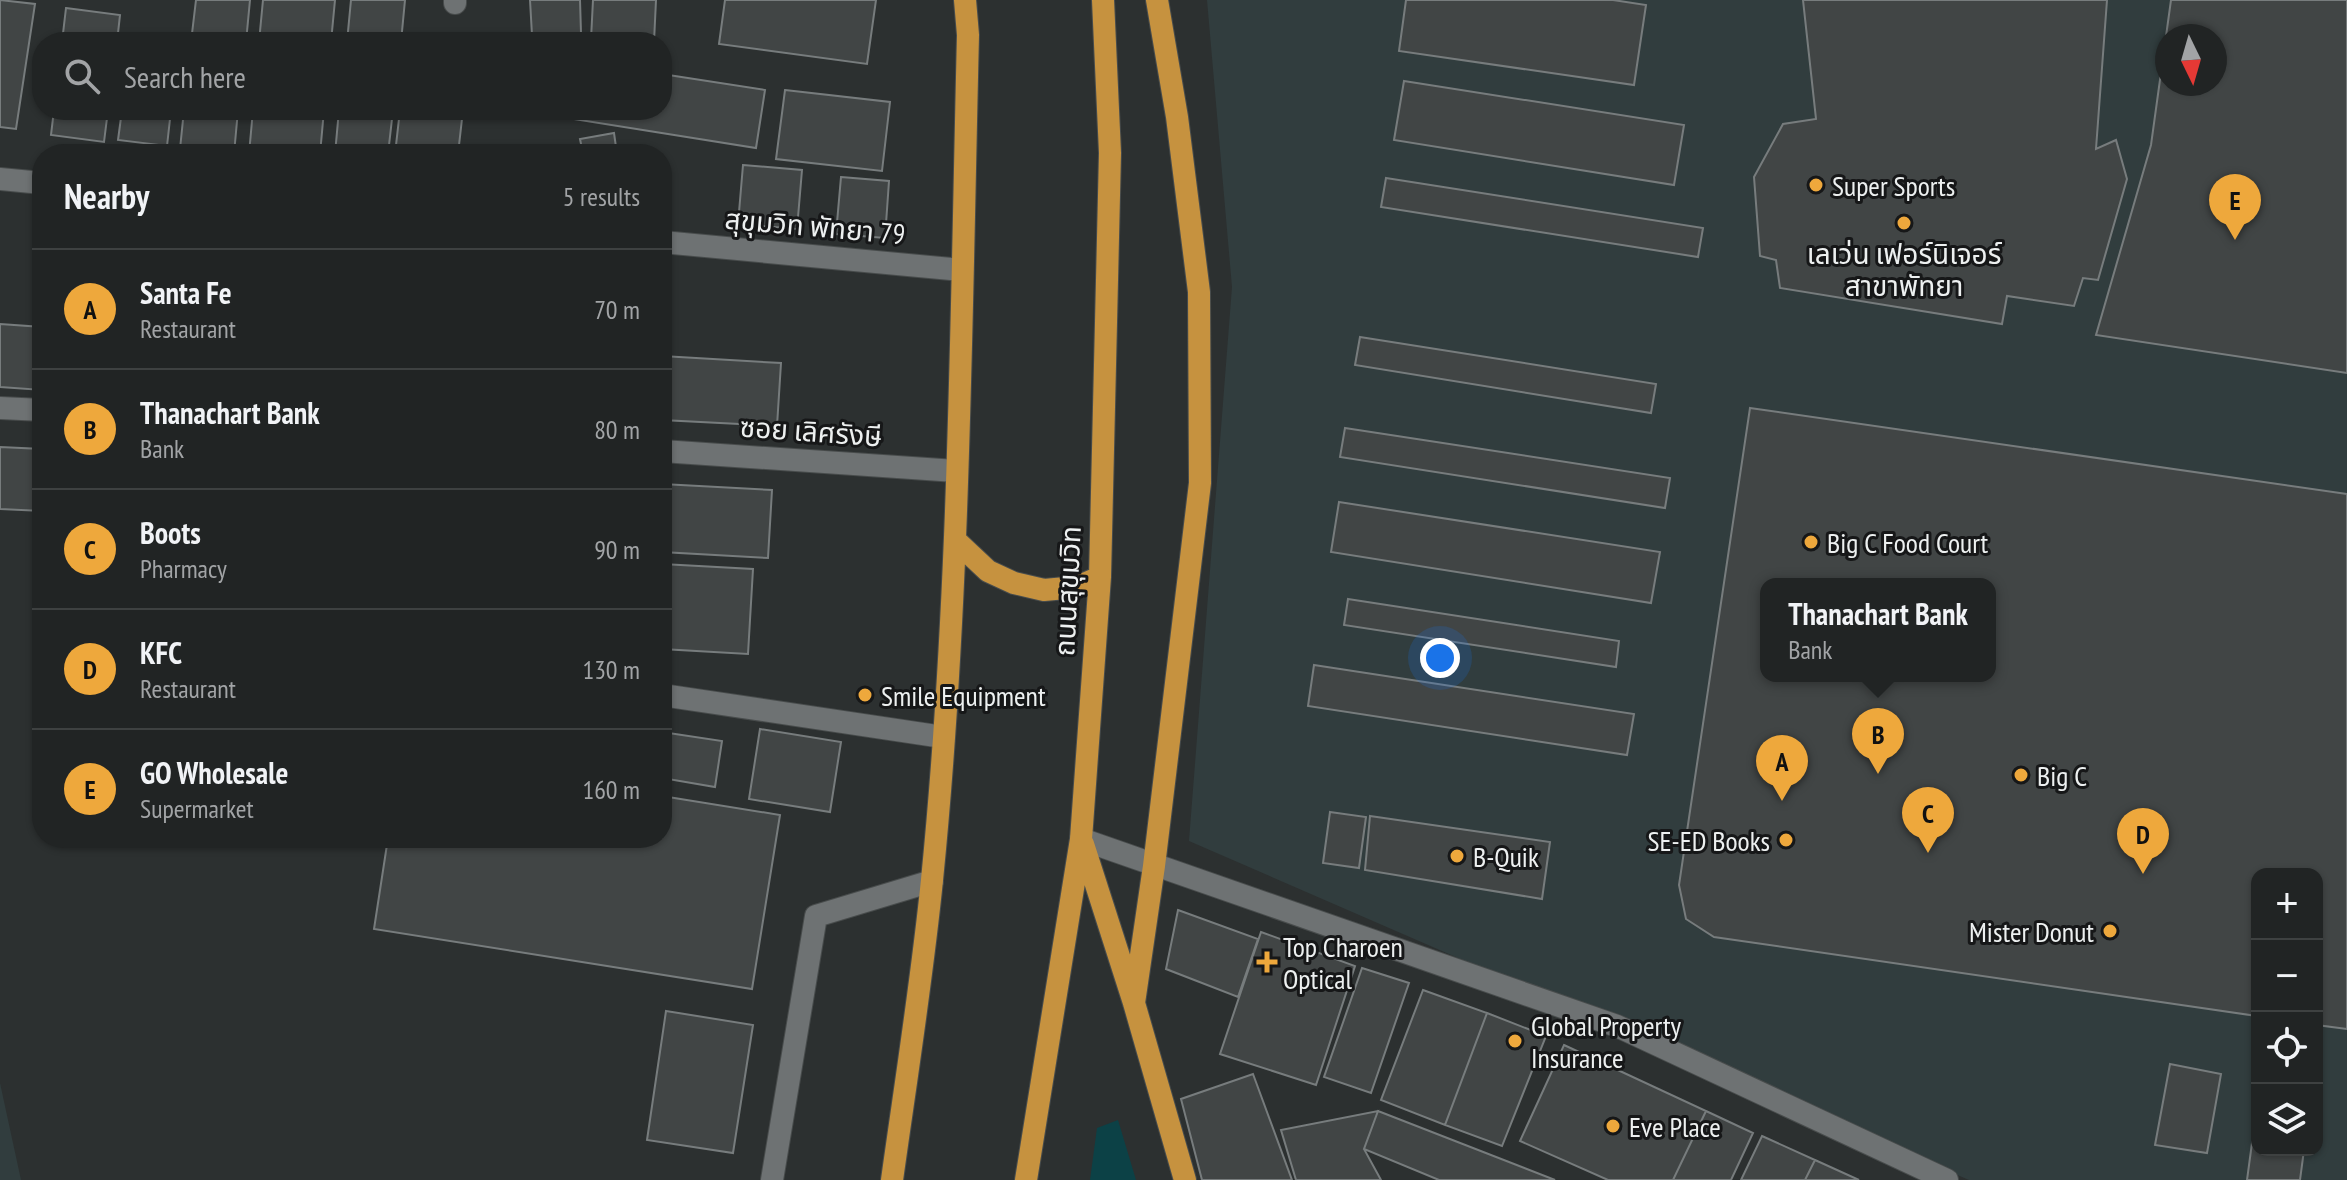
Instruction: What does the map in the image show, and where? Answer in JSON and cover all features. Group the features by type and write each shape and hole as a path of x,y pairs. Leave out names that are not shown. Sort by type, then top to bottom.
{"highway":[{"path":"892,1180 932,881 943,737 955,540 968,35 965,0"},
{"name":"ถนนสุขุมวิท","path":"1026,1180 1081,839 1100,577 1110,153 1103,0"},
{"path":"1134,1003 1154,866 1200,483 1199,292 1177,117 1157,0"},
{"path":"955,540 988,571 1014,583 1044,590 1077,587 1100,577"},
{"path":"1081,839 1134,1003 1185,1180"}],"street":[{"path":"0,179 32,182"},
{"name":"สุขุมวิท พัทยา 79","path":"672,243 962,270"},
{"path":"0,408 32,410"},
{"name":"ซอย เลิศรังษี","path":"672,452 956,471"},
{"path":"672,696 943,737"},
{"path":"1081,839 1617,1026 1947,1180"},
{"path":"772,1180 816,916 932,881"}],"shaded area":[{"path":"1207,0 2347,0 2347,1180 1969,1180 1189,841 1232,287"},
{"path":"0,1083 21,1180 0,1180"},
{"path":"1118,1120 1136,1180 1090,1180 1097,1128"}],"building":[{"path":"0,0 35,4 16,129 0,127"},
{"path":"196,0 250,0 247,32 192,32"},
{"path":"263,0 335,0 332,32 260,32"},
{"path":"351,0 405,0 402,32 348,32"},
{"path":"530,0 580,0 581,32 532,32"},
{"path":"593,0 656,0 654,32 591,32"},
{"path":"725,0 876,0 867,64 719,44"},
{"path":"1406,0 1613,0 1646,5 1634,85 1399,51"},
{"path":"1803,0 2107,0 2096,149 2116,140 2127,179 2098,280 2083,278 2074,306 2007,296 2002,324 1780,288 1776,260 1760,256 1754,177 1783,124 1816,119"},
{"path":"2171,0 2347,0 2347,373 2096,335 2151,145 2158,96 2227,96 2227,24 2168,24"},
{"path":"66,8 120,15 118,32 63,32"},
{"path":"672,76 765,90 756,148 580,120 672,120"},
{"path":"1404,81 1684,125 1674,185 1394,140"},
{"path":"785,90 890,102 882,171 776,159"},
{"path":"53,120 107,120 104,142 51,135"},
{"path":"121,120 170,120 167,144 118,140"},
{"path":"183,120 237,120 235,144 181,144"},
{"path":"252,120 323,120 321,144 250,144"},
{"path":"338,120 392,120 389,144 336,144"},
{"path":"399,120 462,120 459,144 396,144"},
{"path":"614,133 616,144 581,144 580,139"},
{"path":"743,165 802,170 797,229 738,224"},
{"path":"841,177 889,181 885,238 836,234"},
{"path":"1386,178 1703,228 1698,257 1381,207"},
{"path":"0,324 32,326 32,389 0,387"},
{"path":"1360,337 1656,384 1651,413 1355,365"},
{"path":"672,357 781,363 777,426 672,421"},
{"name":"Big C","path":"1750,408 2347,494 2347,1029 2323,1026 2323,868 2251,868 2251,1015 1714,937 1686,919 1679,885"},
{"path":"1345,428 1670,478 1665,508 1340,457"},
{"path":"0,447 32,449 32,511 0,509"},
{"path":"672,485 772,490 768,558 672,553"},
{"path":"1339,502 1660,552 1651,603 1331,552"},
{"path":"672,565 753,569 748,654 672,650"},
{"path":"1348,599 1619,641 1616,667 1344,625"},
{"path":"1314,665 1634,714 1627,755 1308,706"},
{"path":"760,729 841,742 830,812 749,799"},
{"path":"672,734 722,741 715,787 672,780"},
{"path":"672,798 780,815 752,989 374,929 386,848 672,848"},
{"path":"1330,812 1366,817 1359,868 1323,863"},
{"name":"B-Quik","path":"1370,816 1550,842 1542,899 1365,870"},
{"path":"1178,910 1258,939 1238,997 1166,969"},
{"path":"1261,932 1355,966 1316,1085 1220,1054"},
{"path":"1362,968 1409,983 1371,1093 1324,1077"},
{"path":"1423,990 1487,1013 1445,1125 1381,1100"},
{"path":"666,1011 753,1025 733,1153 647,1140"},
{"path":"1487,1013 1546,1036 1502,1146 1445,1125"},
{"name":"Eve Place","path":"1564,1045 1706,1111 1673,1180 1608,1180 1520,1141"},
{"path":"2170,1064 2221,1074 2207,1153 2155,1145"},
{"path":"1253,1074 1292,1180 1202,1180 1181,1099"},
{"path":"1378,1111 1364,1149 1381,1180 1296,1180 1281,1130"},
{"path":"1378,1111 1555,1180 1439,1180 1364,1149"},
{"path":"1706,1111 1753,1133 1731,1180 1673,1180"},
{"path":"1762,1136 1815,1160 1805,1180 1741,1180"},
{"path":"2251,1150 2251,1156 2303,1156 2300,1180 2247,1180"},
{"path":"1815,1160 1859,1180 1805,1180"}],"place":[{"name":"Super Sports","path":"1816,185"},
{"name":"เลเว่น เฟอร์นิเจอร์ สาขาพัทยา","path":"1904,223"},
{"name":"GO Wholesale","path":"2235,240"},
{"name":"Big C Food Court","path":"1811,542"},
{"name":"Smile Equipment","path":"865,695"},
{"name":"Thanachart Bank","path":"1878,774"},
{"name":"Big C","path":"2021,775"},
{"name":"Santa Fe","path":"1782,801"},
{"name":"SE-ED Books","path":"1786,840"},
{"name":"Boots","path":"1928,853"},
{"name":"B-Quik","path":"1457,856"},
{"name":"KFC","path":"2143,874"},
{"name":"Mister Donut","path":"2110,931"},
{"name":"Top Charoen Optical","path":"1267,962"},
{"name":"Global Property Insurance","path":"1515,1041"},
{"name":"Eve Place","path":"1613,1126"}]}
